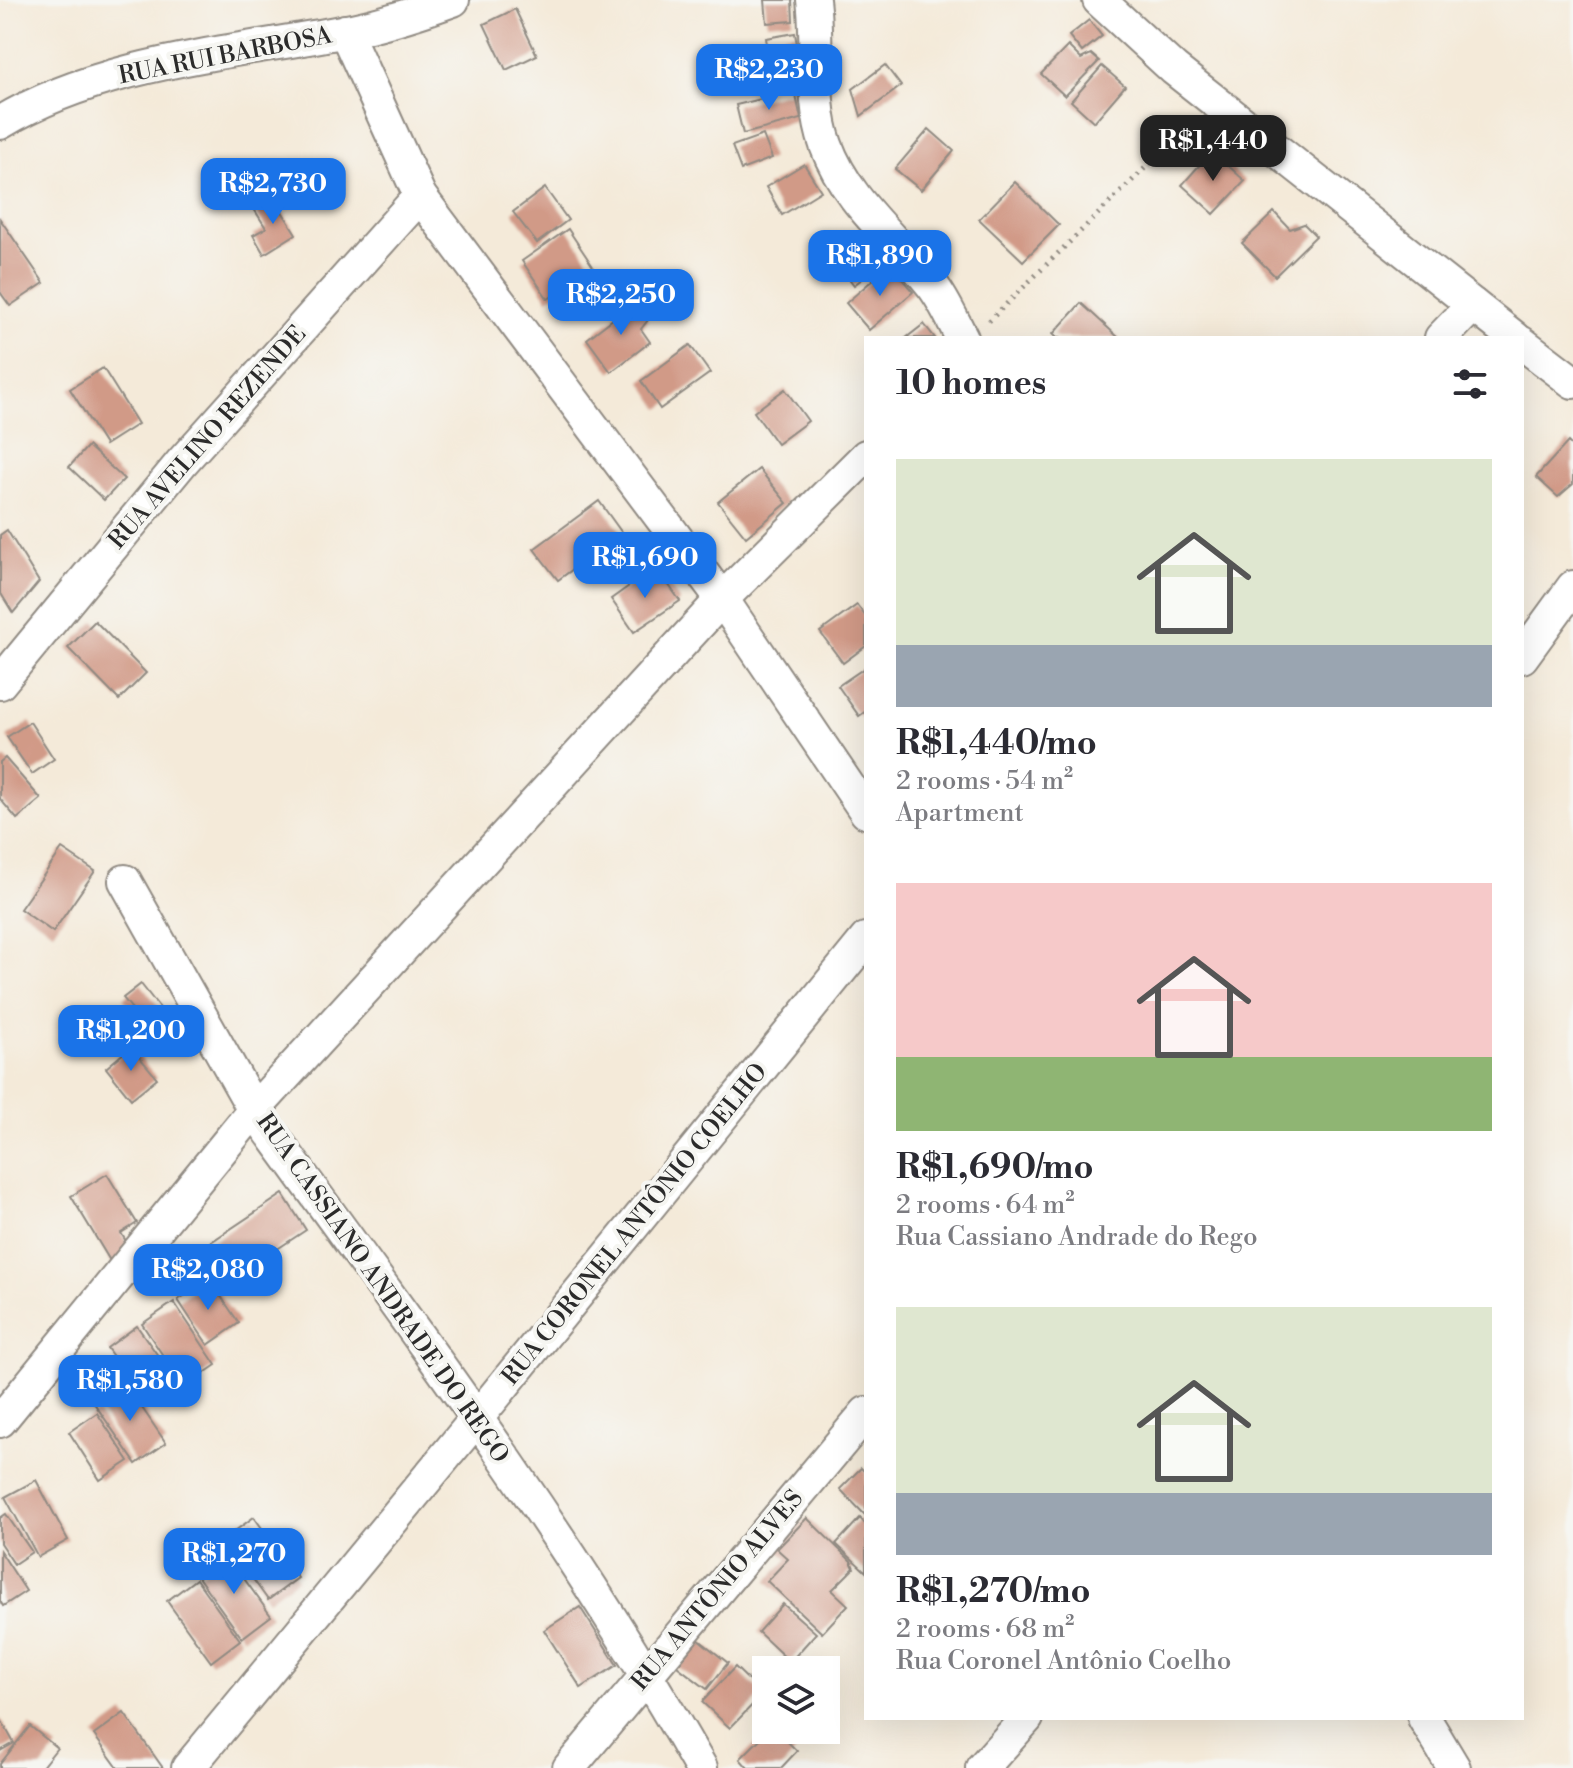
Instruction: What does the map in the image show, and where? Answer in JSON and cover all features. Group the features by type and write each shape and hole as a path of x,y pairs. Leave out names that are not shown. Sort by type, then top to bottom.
{"street":[{"name":"RUA RUI BARBOSA","path":"0,123 16,113 88,84 149,68 345,31 410,15 453,0"},
{"path":"813,0 817,35 817,108 825,144 842,182 972,333"},
{"path":"1099,0 1174,69 1512,336"},
{"path":"345,31 420,196 722,599 864,809"},
{"name":"RUA AVELINO REZENDE","path":"0,683 182,462 420,196"},
{"path":"1443,336 1473,305"},
{"path":"1524,345 1573,382"},
{"path":"722,599 864,458"},
{"path":"1524,654 1573,587"},
{"name":"RUA CASSIANO ANDRADE DO REGO","path":"701,1768 647,1672 477,1418 254,1110 722,599"},
{"path":"0,1421 254,1110 125,881"},
{"name":"RUA CORONEL ANTÔNIO COELHO","path":"188,1768 864,941"},
{"name":"RUA ANTÔNIO ALVES","path":"569,1768 864,1415"},
{"path":"982,1768 1025,1720"},
{"path":"1425,1720 1450,1766"}],"path":[{"path":"972,333 1214,101"}],"building":[{"path":"765,0 792,0 793,21 767,23"},
{"path":"515,9 537,55 506,70 484,24"},
{"path":"1089,20 1102,36 1082,52 1069,36"},
{"path":"795,33 800,64 771,69 766,38"},
{"path":"1068,46 1081,59 1091,54 1099,61 1065,96 1041,74"},
{"path":"885,65 901,86 861,116 853,89"},
{"path":"1102,66 1125,86 1094,122 1071,101"},
{"path":"795,91 801,119 743,134 736,105"},
{"path":"929,129 954,151 921,190 895,169"},
{"path":"763,135 772,158 741,170 732,146"},
{"path":"1212,151 1245,181 1214,214 1182,185"},
{"path":"804,164 821,191 782,215 766,187"},
{"path":"1015,182 1059,225 1023,261 979,219"},
{"path":"545,188 568,220 537,243 513,212"},
{"path":"273,197 296,234 264,254 253,235 266,228 254,209"},
{"path":"1274,212 1290,229 1304,224 1316,236 1275,276 1242,243"},
{"path":"0,219 44,283 10,306 0,292"},
{"path":"568,229 594,268 548,299 522,261"},
{"path":"869,238 887,260 854,285 838,264"},
{"path":"890,265 913,292 869,330 846,303"},
{"path":"635,302 648,320 641,329 650,342 611,372 587,339"},
{"path":"1081,303 1117,336 1055,336 1053,334"},
{"path":"924,324 933,336 909,336"},
{"path":"690,345 710,373 660,409 641,381"},
{"path":"103,368 138,424 105,445 70,389"},
{"path":"785,389 808,421 777,444 754,412"},
{"path":"1568,442 1573,447 1573,484 1558,497 1536,477"},
{"path":"88,446 124,479 104,500 69,467"},
{"path":"759,469 787,503 746,537 718,502"},
{"path":"599,501 622,533 558,580 534,549"},
{"path":"7,530 39,582 13,613 0,592 0,535"},
{"path":"656,567 680,601 634,632 611,599"},
{"path":"857,605 864,614 864,647 843,663 820,632"},
{"path":"95,621 146,673 119,700 68,648"},
{"path":"864,668 864,712 859,716 838,686"},
{"path":"30,722 54,759 32,774 7,737"},
{"path":"5,758 41,799 17,819 0,799 0,762"},
{"path":"62,849 95,871 53,932 20,909"},
{"path":"141,984 163,1012 145,1025 123,998"},
{"path":"131,1047 157,1078 131,1099 106,1068"},
{"path":"107,1174 137,1223 121,1233 132,1251 112,1264 71,1196"},
{"path":"283,1194 306,1230 226,1283 202,1248"},
{"path":"209,1279 239,1323 208,1345 178,1300"},
{"path":"174,1302 216,1365 184,1387 142,1324"},
{"path":"137,1326 178,1384 148,1405 107,1348"},
{"path":"125,1383 166,1443 136,1464 94,1403"},
{"path":"97,1413 129,1461 100,1480 69,1432"},
{"path":"861,1468 864,1471 864,1514 840,1489"},
{"path":"36,1480 68,1540 38,1557 5,1497"},
{"path":"6,1514 32,1552 14,1564 0,1543 0,1518"},
{"path":"254,1517 298,1578 268,1600 224,1539"},
{"path":"807,1518 851,1561 854,1568 832,1590 848,1605 822,1633 767,1581 788,1559 777,1549"},
{"path":"860,1518 864,1523 864,1570 836,1544"},
{"path":"0,1551 26,1591 3,1606 0,1601"},
{"path":"227,1555 271,1616 242,1638 198,1577"},
{"path":"196,1579 240,1640 211,1662 167,1601"},
{"path":"783,1604 816,1633 795,1656 784,1656 758,1632"},
{"path":"580,1607 617,1665 581,1688 544,1630"},
{"path":"698,1639 728,1663 707,1689 677,1666"},
{"path":"735,1667 752,1683 752,1705 730,1728 702,1702"},
{"path":"124,1713 163,1768 118,1768 94,1735"},
{"path":"0,1718 14,1743 0,1751"},
{"path":"30,1726 57,1748 41,1768 0,1768 0,1764"},
{"path":"755,1744 790,1744 797,1751 781,1768 748,1768 740,1759"}]}
